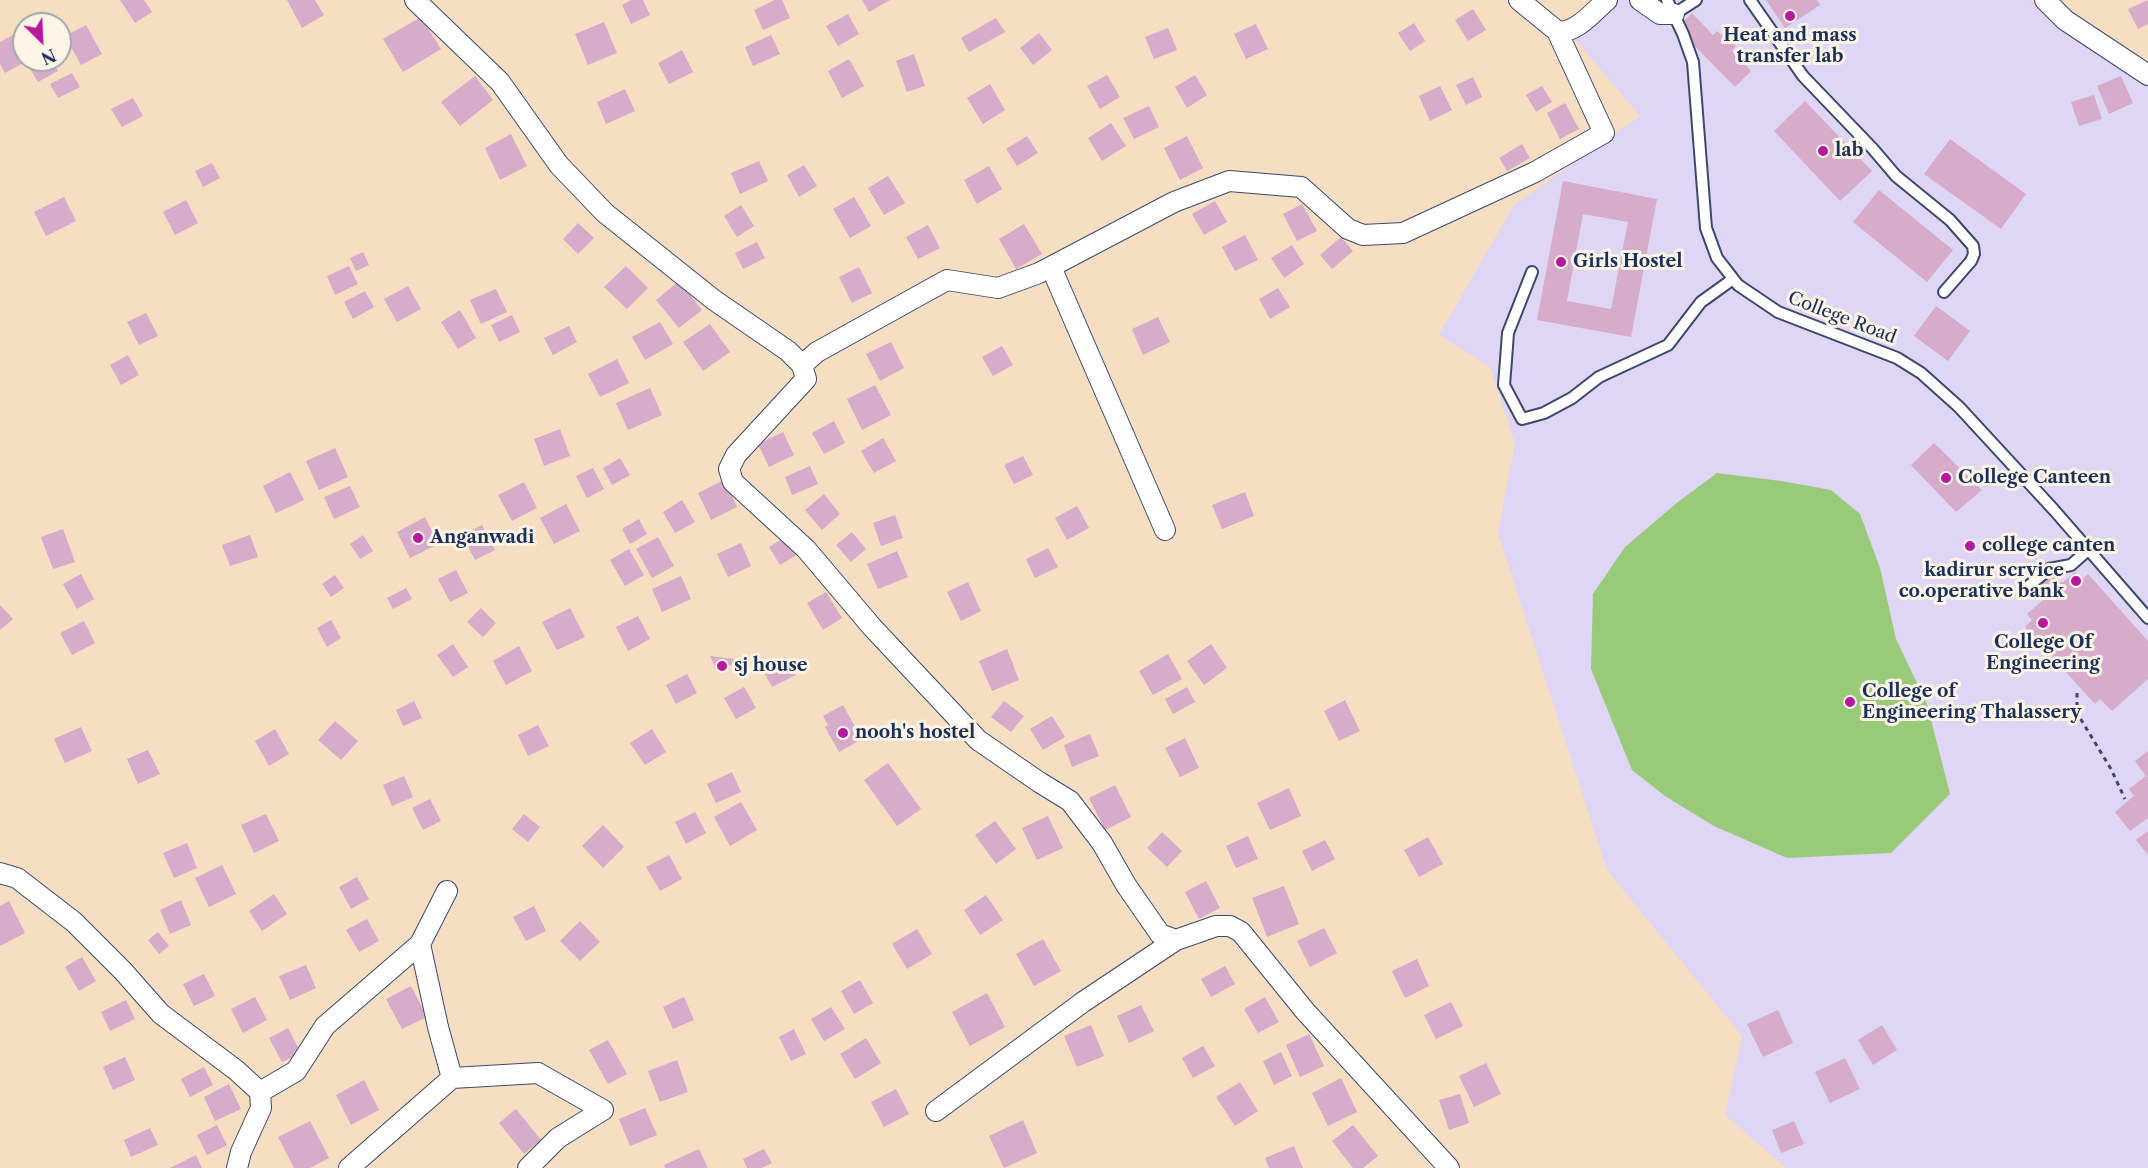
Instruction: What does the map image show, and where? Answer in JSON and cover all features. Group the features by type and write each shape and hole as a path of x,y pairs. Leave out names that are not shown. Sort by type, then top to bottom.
{"street":[{"path":"415,0 500,82 559,165 605,213 714,300 788,351 802,366 806,379 736,455 729,469 733,482 806,549 872,627 978,740 1070,801 1102,843 1126,885 1160,934 1176,940"},
{"path":"1519,0 1557,31 1565,33 1574,29 1607,0"},
{"path":"1640,0 1660,14 1671,7"},
{"path":"2045,0 2065,20 2148,75"},
{"path":"802,366 817,352 947,280 998,288 1051,267 1174,202 1229,181 1301,188 1348,229 1363,235 1403,233 1535,172 1604,133 1557,31"},
{"path":"1051,267 1165,530"},
{"path":"0,873 17,878 74,922 123,971 161,1014 236,1070 260,1092 261,1108 241,1152 237,1168"},
{"path":"260,1092 296,1071 325,1026 420,944 447,891"},
{"path":"936,1111 1083,1002 1176,940 1216,926 1230,926 1241,933 1305,1011 1449,1168"},
{"path":"420,944 452,1078"},
{"path":"349,1168 452,1078 538,1073 603,1110 558,1138 528,1168"}],"lane":[{"path":"1671,7 1696,0"},
{"path":"1750,0 1803,76 1896,176 1950,220 1973,246 1974,254 1971,261 1944,292"},
{"name":"College Road","path":"1671,7 1693,62 1706,228 1717,258 1733,279 1738,285 1778,312 1897,358 1921,373 1959,406 2148,618"},
{"path":"1533,272 1508,333 1505,369 1504,385 1522,419 1544,413 1572,398 1599,377 1668,345 1701,302 1733,279"},
{"path":"2025,589 2049,569 2071,566 2088,550"}],"path":[{"path":"2077,693 2078,713 2111,769 2125,799"}],"shaded area":[{"name":"College of Engineering Thalassery","path":"1615,0 2030,0 2061,30 2148,86 2148,1168 1786,1168 1725,1115 1742,1036 1607,870 1498,533 1515,443 1490,367 1439,335 1514,205 1640,116 1575,39"}],"green space":[{"path":"1717,473 1831,490 1860,514 1880,568 1896,639 1927,704 1950,794 1891,853 1787,858 1714,826 1665,796 1632,770 1591,669 1593,594 1625,547 1678,502"}],"building":[{"path":"120,0 144,0 152,12 135,23"},
{"path":"287,0 315,0 324,15 302,28"},
{"path":"631,0 643,0 650,15 631,24 622,5"},
{"path":"775,0 782,0 790,18 763,30 754,10"},
{"path":"862,0 890,0 869,12"},
{"name":"Heat and mass transfer lab","path":"1766,0 1817,0 1820,5 1785,28"},
{"path":"2148,0 2148,24 2138,29 2128,9"},
{"path":"1473,9 1486,30 1468,41 1455,20"},
{"path":"1692,13 1713,35 1717,31 1736,46 1732,51 1751,71 1735,87 1690,41 1690,35 1682,23"},
{"path":"848,14 859,34 838,46 826,26"},
{"path":"421,17 441,49 403,72 383,39"},
{"path":"996,18 1005,32 969,52 961,38"},
{"path":"604,22 617,53 588,65 575,34"},
{"path":"1414,23 1425,41 1410,51 1398,33"},
{"path":"1256,24 1268,49 1246,59 1234,34"},
{"path":"86,25 102,54 81,65 72,49 72,32"},
{"path":"1168,28 1177,50 1154,59 1145,37"},
{"path":"1039,33 1052,50 1033,65 1020,48"},
{"path":"771,35 780,54 753,66 745,47"},
{"path":"12,36 12,69 5,73 0,64 0,42"},
{"path":"682,50 693,72 669,84 658,63"},
{"path":"914,54 925,86 907,92 896,61"},
{"path":"849,59 864,86 842,98 828,71"},
{"path":"32,72 56,72 38,82"},
{"path":"72,73 80,87 58,98 50,84"},
{"path":"1107,75 1120,97 1100,109 1087,86"},
{"path":"1195,75 1207,95 1187,108 1175,87"},
{"path":"475,76 493,100 460,126 441,102"},
{"path":"2121,76 2133,103 2109,114 2097,86"},
{"path":"1473,77 1482,97 1466,105 1456,85"},
{"path":"990,84 1005,110 983,124 967,98"},
{"path":"1440,86 1452,110 1430,121 1419,96"},
{"path":"1542,86 1552,102 1536,112 1526,95"},
{"path":"625,89 635,111 606,124 597,102"},
{"path":"2094,95 2102,119 2079,126 2071,102"},
{"path":"133,98 143,116 122,127 111,109"},
{"name":"lab","path":"1805,101 1872,171 1840,201 1774,131"},
{"path":"1565,103 1579,129 1560,139 1547,113"},
{"path":"1149,106 1159,127 1134,139 1123,118"},
{"path":"1111,123 1126,146 1102,161 1088,138"},
{"path":"511,134 527,166 500,180 485,148"},
{"path":"1027,136 1038,153 1017,166 1006,149"},
{"path":"1187,136 1203,168 1180,180 1164,148"},
{"path":"1950,139 2026,194 2001,229 1924,174"},
{"path":"1522,144 1530,158 1507,171 1499,158"},
{"path":"759,161 768,181 740,194 731,173"},
{"path":"212,163 220,178 203,187 195,171"},
{"path":"804,165 817,186 799,197 787,175"},
{"path":"989,166 1002,189 977,204 964,180"},
{"path":"888,176 905,203 884,215 868,188"},
{"name":"Girls Hostel","path":"1563,181 1657,199 1631,337 1537,320","holes":["1583,214 1628,222 1611,309 1567,301"]},
{"name":"lab","path":"1879,190 1953,250 1927,282 1853,222"},
{"path":"64,197 76,221 46,236 34,212"},
{"path":"854,197 871,226 850,238 833,209"},
{"path":"186,200 198,223 175,235 163,212"},
{"path":"1215,201 1227,222 1204,235 1192,214"},
{"path":"1302,204 1317,231 1297,241 1283,214"},
{"path":"741,205 754,226 737,237 724,216"},
{"path":"578,223 594,238 578,254 563,239"},
{"path":"1024,224 1042,254 1016,269 999,239"},
{"path":"928,225 940,248 918,259 906,237"},
{"path":"1245,235 1258,260 1235,271 1222,247"},
{"path":"1341,237 1353,251 1332,269 1320,255"},
{"path":"757,242 765,258 743,269 735,253"},
{"path":"1292,245 1304,264 1284,278 1271,258"},
{"path":"363,252 369,265 356,271 350,258"},
{"path":"349,266 358,284 335,295 327,276"},
{"path":"626,266 648,288 627,309 604,287"},
{"path":"859,267 872,293 852,303 839,277"},
{"path":"679,281 702,310 679,328 656,300"},
{"path":"408,286 421,309 397,322 384,299"},
{"path":"1278,288 1290,307 1270,319 1259,299"},
{"path":"496,289 507,312 481,324 470,300"},
{"path":"365,291 374,307 353,319 344,302"},
{"path":"1936,306 1970,331 1948,361 1914,336"},
{"path":"460,310 476,338 458,349 441,322"},
{"path":"146,313 158,336 139,345 127,322"},
{"path":"512,315 520,332 499,342 491,325"},
{"path":"1158,317 1170,342 1143,355 1132,329"},
{"path":"660,322 673,344 645,360 632,337"},
{"path":"710,324 730,352 703,371 683,342"},
{"path":"569,326 577,342 553,355 544,338"},
{"path":"891,342 904,368 880,381 866,354"},
{"path":"1002,346 1013,365 993,376 982,357"},
{"path":"128,355 139,375 121,385 110,365"},
{"path":"617,359 629,383 600,397 588,374"},
{"path":"875,385 891,415 862,430 847,399"},
{"path":"650,388 662,415 628,430 616,403"},
{"path":"834,421 845,443 824,454 812,433"},
{"path":"560,429 570,456 544,466 534,439"},
{"path":"783,432 794,455 769,467 758,444"},
{"path":"883,438 896,461 874,473 861,451"},
{"name":"College Canteen","path":"1934,443 1982,490 1956,512 1911,465"},
{"path":"335,448 348,477 319,490 306,461"},
{"path":"1023,456 1033,475 1014,484 1004,465"},
{"path":"620,458 630,475 612,485 603,468"},
{"path":"810,466 818,484 792,495 785,477"},
{"path":"593,468 604,489 587,498 576,476"},
{"path":"290,472 304,500 276,513 263,486"},
{"path":"724,480 737,507 711,520 698,493"},
{"path":"524,482 537,508 512,521 498,495"},
{"path":"350,486 360,507 334,519 324,497"},
{"path":"1245,492 1254,516 1222,529 1212,505"},
{"path":"824,494 840,514 822,530 805,510"},
{"path":"682,500 695,522 675,533 663,512"},
{"path":"566,504 580,531 554,544 540,518"},
{"path":"1077,506 1089,528 1067,540 1055,518"},
{"path":"895,515 903,538 881,546 873,523"},
{"name":"Anganwadi","path":"425,517 438,544 410,558 397,532"},
{"path":"639,519 647,534 630,544 622,529"},
{"path":"482,525 495,550 475,560 462,535"},
{"path":"63,529 75,562 53,569 41,537"},
{"path":"852,532 866,549 851,562 836,545"},
{"path":"250,535 258,557 230,566 222,545"},
{"path":"363,535 373,551 360,559 350,544"},
{"path":"789,535 800,553 780,565 769,547"},
{"path":"658,537 674,566 652,578 636,549"},
{"path":"741,543 751,566 728,577 717,554"},
{"path":"1048,548 1058,567 1035,578 1026,559"},
{"path":"629,549 644,575 625,586 610,560"},
{"path":"897,551 908,577 878,589 867,564"},
{"path":"456,570 468,593 450,602 438,579"},
{"path":"2052,572 2062,583 2075,572 2082,580 2088,574 2148,641 2148,679 2112,711 2100,699 2095,704 2025,627 2032,620 2027,614 2043,600 2032,590"},
{"path":"81,574 94,599 77,609 63,584"},
{"path":"335,575 344,588 331,597 322,584"},
{"path":"681,576 691,599 662,612 652,589"},
{"path":"968,582 981,611 961,621 947,592"},
{"path":"406,588 412,599 393,609 387,598"},
{"path":"826,592 842,618 823,630 807,603"},
{"path":"0,605 13,619 0,630"},
{"path":"481,608 496,623 483,637 467,622"},
{"path":"570,608 585,637 557,650 542,622"},
{"path":"638,616 650,639 628,651 616,627"},
{"path":"331,620 341,638 327,647 317,628"},
{"path":"84,621 95,643 72,655 60,633"},
{"path":"453,644 468,667 453,677 437,655"},
{"path":"1211,644 1227,668 1204,685 1187,661"},
{"path":"519,646 532,671 506,685 493,661"},
{"path":"1007,649 1019,680 992,691 979,661"},
{"path":"1168,654 1182,679 1153,695 1139,671"},
{"name":"sj house","path":"710,656 742,660 717,671"},
{"path":"786,657 796,675 772,687 762,669"},
{"path":"687,674 697,693 676,704 666,685"},
{"path":"744,687 756,708 736,719 724,698"},
{"path":"1187,687 1195,702 1173,714 1165,699"},
{"path":"1345,700 1360,731 1339,741 1324,711"},
{"path":"414,701 422,718 403,726 396,710"},
{"path":"1004,701 1024,716 1011,732 991,717"},
{"name":"nooh's hostel","path":"843,705 862,739 839,752 825,727 828,725 823,716"},
{"path":"1052,716 1065,737 1043,750 1030,729"},
{"path":"335,721 358,741 341,760 318,740"},
{"path":"538,725 549,746 528,756 518,735"},
{"path":"81,727 92,751 65,763 54,739"},
{"path":"275,729 289,754 269,766 255,741"},
{"path":"652,729 666,752 645,765 630,743"},
{"path":"1090,734 1099,756 1072,767 1064,745"},
{"path":"1185,738 1199,768 1180,777 1165,748"},
{"path":"148,750 160,774 138,784 127,759"},
{"path":"2148,751 2148,818 2130,831 2115,812 2134,796 2129,789 2146,776 2135,761"},
{"path":"888,763 921,809 897,826 864,780"},
{"path":"732,772 741,792 716,803 707,784"},
{"path":"404,776 413,797 392,806 383,785"},
{"path":"1115,785 1131,817 1105,830 1089,798"},
{"path":"1289,788 1301,816 1270,830 1257,803"},
{"path":"430,799 441,821 423,830 412,808"},
{"path":"741,802 757,830 730,846 714,817"},
{"path":"695,812 706,833 686,844 675,822"},
{"path":"266,814 279,841 254,853 241,825"},
{"path":"524,814 540,827 528,842 512,829"},
{"path":"1048,816 1063,848 1037,860 1022,828"},
{"path":"995,821 1016,849 996,864 975,835"},
{"path":"603,825 624,847 603,868 582,846"},
{"path":"2148,831 2148,855 2136,840"},
{"path":"1162,832 1182,851 1167,867 1147,848"},
{"path":"1248,836 1258,859 1236,868 1226,846"},
{"path":"1428,837 1443,864 1419,877 1404,850"},
{"path":"1325,840 1335,859 1312,871 1302,851"},
{"path":"187,843 197,868 174,878 163,853"},
{"path":"669,855 682,879 660,891 646,867"},
{"path":"222,865 236,894 209,907 195,878"},
{"path":"357,877 369,899 351,909 339,887"},
{"path":"1206,881 1220,908 1199,919 1185,892"},
{"path":"1284,886 1299,924 1267,937 1252,898"},
{"path":"274,894 287,914 262,931 249,911"},
{"path":"986,895 1003,920 980,935 964,910"},
{"path":"181,900 191,925 170,934 160,910"},
{"path":"9,901 25,933 0,946 0,906"},
{"path":"534,906 546,931 526,941 513,917"},
{"path":"367,919 379,941 359,952 346,930"},
{"path":"580,921 600,942 580,961 560,941"},
{"path":"1324,928 1337,953 1310,967 1297,941"},
{"path":"917,929 932,954 907,969 892,944"},
{"path":"158,932 169,946 159,954 148,940"},
{"path":"1043,939 1061,971 1034,986 1016,954"},
{"path":"82,957 96,981 79,991 65,967"},
{"path":"1417,959 1429,986 1405,998 1392,971"},
{"path":"306,965 316,988 290,1000 279,976"},
{"path":"1225,966 1235,984 1211,997 1201,979"},
{"path":"204,974 215,996 194,1006 183,984"},
{"path":"860,980 873,1003 854,1014 841,991"},
{"path":"411,986 427,1017 402,1029 386,999"},
{"path":"987,993 1005,1027 970,1046 952,1012"},
{"path":"255,997 267,1020 243,1033 231,1009"},
{"path":"684,997 694,1020 673,1029 663,1007"},
{"path":"1265,997 1279,1022 1258,1033 1244,1009"},
{"path":"126,1000 135,1019 110,1031 101,1012"},
{"path":"1451,1002 1463,1026 1436,1039 1424,1015"},
{"path":"1141,1005 1154,1031 1129,1043 1117,1016"},
{"path":"831,1007 845,1029 824,1041 811,1019"},
{"path":"1778,1010 1793,1043 1763,1057 1747,1024"},
{"path":"1091,1025 1104,1056 1077,1067 1064,1036"},
{"path":"1882,1025 1897,1050 1873,1065 1858,1040"},
{"path":"288,1028 301,1053 282,1062 269,1038"},
{"path":"794,1029 806,1054 791,1061 779,1037"},
{"path":"1309,1034 1324,1066 1300,1077 1286,1045"},
{"path":"866,1038 881,1063 855,1079 840,1054"},
{"path":"608,1040 627,1074 608,1084 589,1050"},
{"path":"1203,1046 1215,1066 1193,1078 1182,1058"},
{"path":"1281,1052 1292,1076 1274,1085 1263,1061"},
{"path":"125,1057 135,1080 113,1090 103,1067"},
{"path":"1845,1058 1860,1089 1830,1103 1815,1072"},
{"path":"677,1060 688,1092 660,1102 648,1071"},
{"path":"1486,1063 1501,1094 1474,1107 1459,1076"},
{"path":"204,1067 213,1085 190,1097 181,1079"},
{"path":"1341,1078 1357,1112 1328,1126 1312,1093"},
{"path":"364,1080 379,1110 351,1125 336,1095"},
{"path":"1240,1082 1258,1111 1235,1126 1216,1097"},
{"path":"229,1084 241,1109 215,1121 204,1097"},
{"path":"896,1089 909,1114 884,1127 871,1102"},
{"path":"1460,1094 1469,1123 1449,1130 1439,1100"},
{"path":"645,1108 657,1135 630,1146 619,1119"},
{"path":"516,1109 541,1140 524,1154 499,1123"},
{"path":"1023,1120 1037,1153 1004,1168 989,1136"},
{"path":"310,1121 329,1158 310,1168 294,1168 278,1137"},
{"path":"1794,1121 1804,1144 1781,1153 1772,1130"},
{"path":"217,1125 227,1145 207,1155 197,1135"},
{"path":"1353,1125 1378,1156 1363,1168 1353,1168 1332,1141"},
{"path":"150,1128 158,1145 131,1157 124,1140"},
{"path":"1294,1146 1303,1168 1269,1168 1265,1158"},
{"path":"699,1149 708,1168 665,1168 664,1165"},
{"path":"764,1149 772,1163 762,1168 747,1168 743,1159"},
{"path":"196,1155 202,1168 170,1168"}],"place":[{"name":"Heat and mass transfer lab","path":"1790,16"},
{"name":"lab","path":"1823,151"},
{"name":"Girls Hostel","path":"1561,262"},
{"name":"College Canteen","path":"1946,478"},
{"name":"Anganwadi","path":"418,538"},
{"name":"college canten","path":"1970,546"},
{"name":"kadirur scrvice co.operative bank","path":"2076,581"},
{"name":"College Of Engineering","path":"2043,623"},
{"name":"sj house","path":"722,666"},
{"name":"College of Engineering Thalassery","path":"1850,702"},
{"name":"nooh's hostel","path":"843,733"}]}
